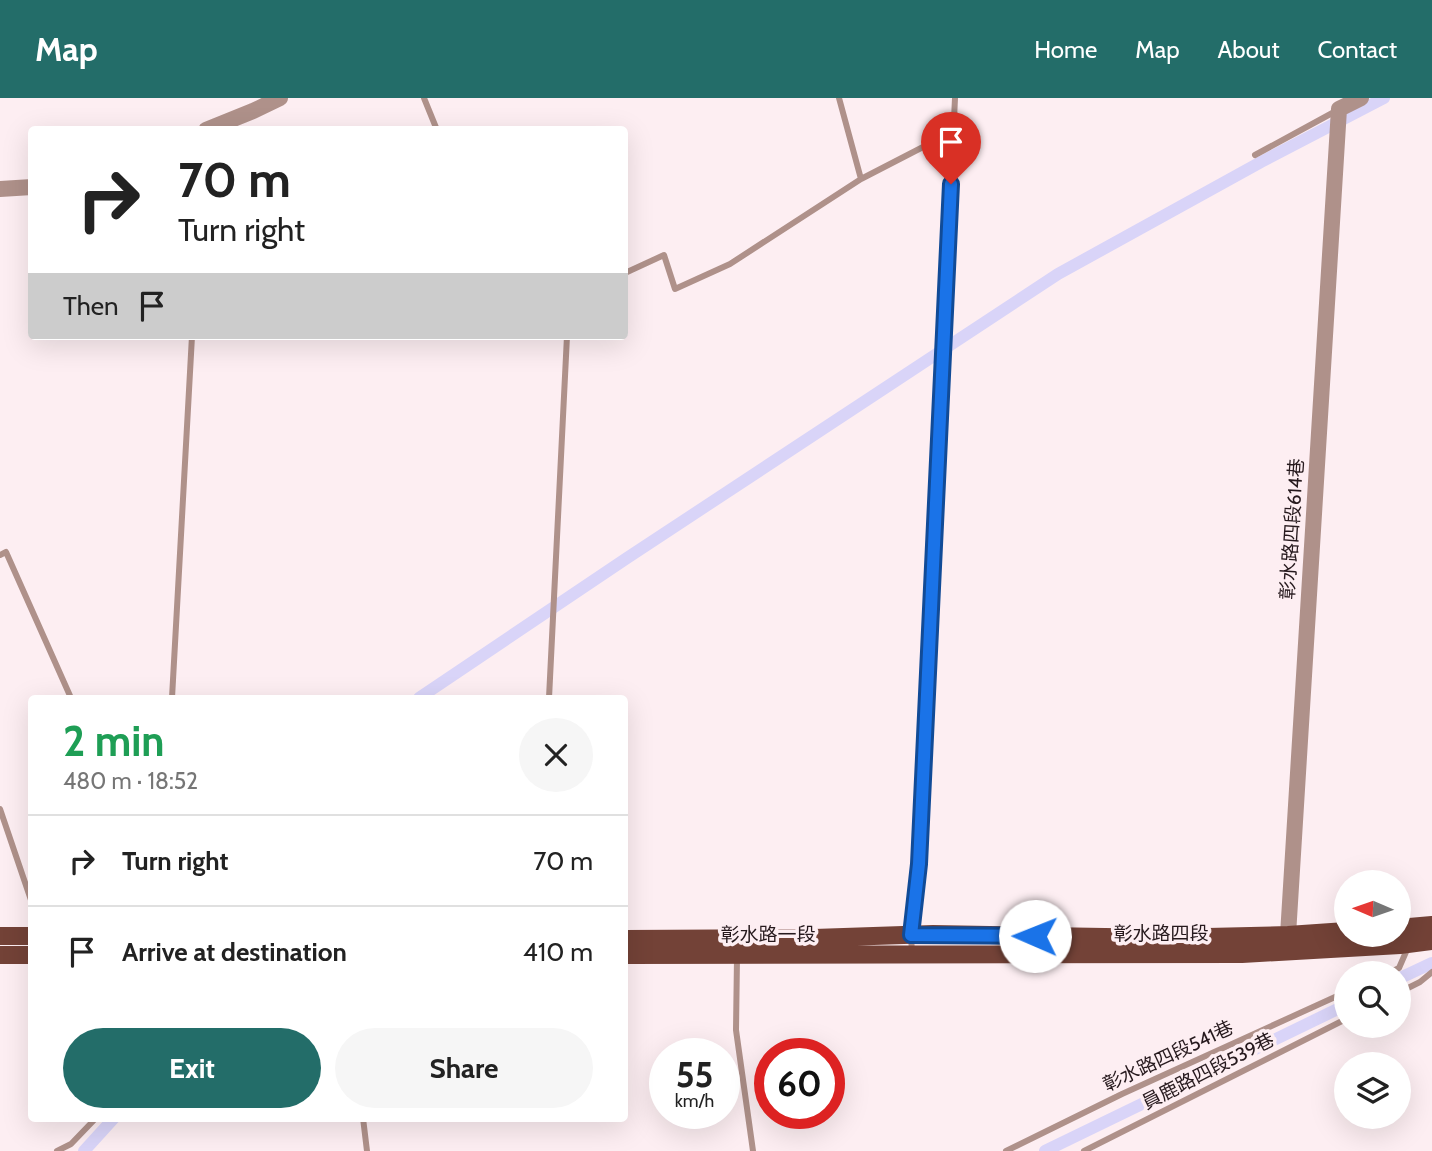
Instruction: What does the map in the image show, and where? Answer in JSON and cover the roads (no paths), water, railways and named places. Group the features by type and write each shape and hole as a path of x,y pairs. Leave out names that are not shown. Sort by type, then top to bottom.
{"main road":[{"name":"彰水路四段","path":"911,935 1164,938 1291,943 1414,931 1432,941"},
{"name":"彰水路四段","path":"912,955 1242,954 1334,934"},
{"name":"彰水路一段","path":"628,939 911,935"},
{"path":"0,936 28,936"},
{"path":"0,955 28,955"},
{"name":"彰水路一段","path":"628,955 912,955"}],"street":[{"path":"216,126 280,98"},
{"path":"1339,110 1361,98"},
{"name":"彰水路四段614巷","path":"1291,943 1339,110"},
{"path":"0,189 28,187"}],"lane":[{"path":"424,98 435,126"},
{"path":"839,98 861,179"},
{"path":"912,955 911,935 919,864 955,98"},
{"path":"1255,155 1339,110"},
{"path":"628,272 664,255 675,289 730,264 861,179 954,131"},
{"path":"172,695 192,340"},
{"path":"549,695 568,340"},
{"path":"0,555 6,552 70,695"},
{"path":"0,809 28,892"},
{"path":"1402,961 1414,931"},
{"path":"737,955 736,1030 753,1151"},
{"path":"1411,986 1432,972"},
{"name":"彰水路四段541巷","path":"1006,1151 1122,1094 1334,997"},
{"name":"員鹿路四段539巷","path":"1084,1151 1334,1025"},
{"path":"57,1151 71,1144 92,1122"},
{"path":"363,1122 367,1151"}],"waterway":[{"path":"423,695 1058,274 1261,162 1384,98"},
{"path":"1411,973 1432,963"},
{"path":"1045,1151 1334,1011"},
{"path":"84,1151 110,1122"}]}
